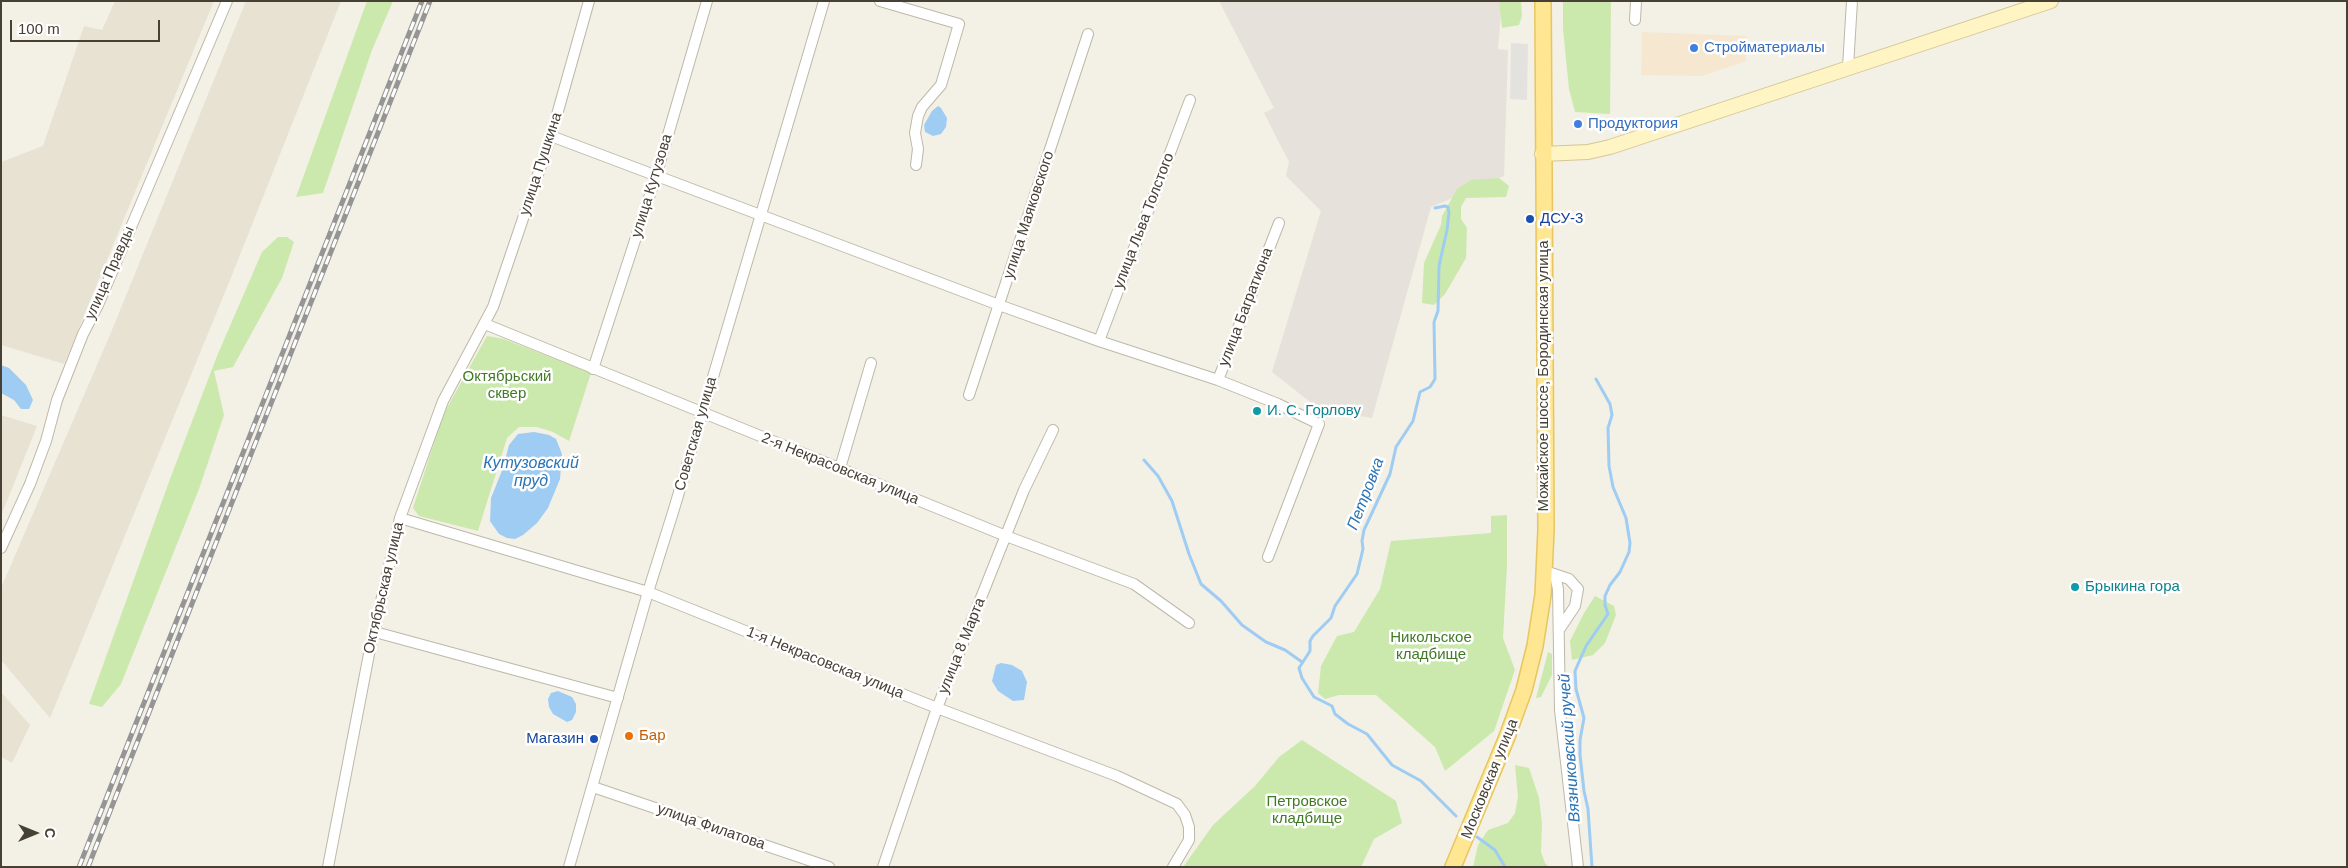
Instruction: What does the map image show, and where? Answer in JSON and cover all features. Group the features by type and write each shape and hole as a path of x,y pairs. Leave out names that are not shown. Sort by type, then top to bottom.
{"main road":[{"name":"Можайское шоссе, Бородинская улица","path":"1524,690 1550,573 1542,154 1543,1"},
{"name":"Московская улица","path":"1453,867 1508,737 1524,690"}],"street":[{"name":"улица Правды","path":"1,548 30,484 46,440 57,400 83,334 98,305 164,154 227,1"},
{"name":"улица Пушкина","path":"485,324 493,307 551,136 589,1"},
{"name":"улица Кутузова","path":"593,369 656,176 707,1"},
{"name":"Советская улица","path":"569,867 648,592 824,1"},
{"path":"880,1 959,24 941,84 922,106 918,116 915,133 918,149 916,164"},
{"path":"1635,20 1636,1"},
{"path":"1848,67 1852,1"},
{"path":"1542,154 1588,152 1610,147 2028,5 2051,1"},
{"name":"улица Маяковского","path":"969,395 1088,34"},
{"name":"улица Льва Толстого","path":"1099,341 1190,100"},
{"path":"551,136 999,305 1099,341 1218,380"},
{"name":"улица Багратиона","path":"1268,557 1319,424 1278,404 1218,380 1279,223"},
{"name":"2-я Некрасовская улица","path":"485,324 702,414 1006,536 1134,584 1189,623"},
{"name":"Октябрьская улица","path":"328,867 374,632 400,518 443,400 485,324"},
{"path":"840,468 871,363"},
{"name":"улица 8 Марта","path":"883,867 937,708 1024,490 1053,430"},
{"name":"1-я Некрасовская улица","path":"400,518 648,592 937,708 1117,776 1177,804 1185,815 1189,828 1189,840 1174,867"},
{"path":"1550,573 1573,581 1578,593 1575,606 1559,630"},
{"path":"1550,573 1558,589 1560,710 1578,867"},
{"path":"374,632 618,698"},
{"name":"улица Филатова","path":"593,787 829,867"}],"shaded area":[{"path":"115,1 214,1 64,364 1,345 1,162 43,146 84,26 102,30"},
{"path":"246,1 341,1 230,280 50,718 1,660 1,588 112,330"},
{"path":"1219,1 1502,1 1498,49 1508,50 1504,176 1431,207 1372,418 1319,409 1272,372 1321,211 1286,176 1289,162 1264,113 1274,108"},
{"name":"Стройматериалы","path":"1642,32 1747,36 1746,61 1702,76 1641,75"},
{"path":"1511,43 1528,44 1527,100 1510,99"},
{"path":"1,415 37,426 1,516"},
{"path":"1,692 30,725 12,763 1,757"}],"green space":[{"path":"367,1 393,1 372,50 323,193 296,197"},
{"path":"1499,1 1521,1 1522,16 1519,25 1502,28"},
{"path":"1563,1 1611,1 1610,114 1575,112 1569,89 1563,29"},
{"path":"1499,178 1509,186 1506,197 1466,198 1461,207 1461,219 1467,228 1466,258 1445,294 1434,305 1422,303 1424,263 1441,225 1442,216 1457,189 1471,180"},
{"path":"278,237 287,237 294,242 282,278 233,367 214,371 224,415 199,489 121,684 102,707 89,704 170,479 217,356 262,252"},
{"name":"Октябрьский сквер","path":"487,336 504,339 591,373 569,441 553,432 537,427 519,427 507,438 478,531 419,516 413,508 443,415"},
{"name":"Никольское кладбище","path":"1507,515 1507,565 1503,638 1515,670 1494,731 1445,771 1435,747 1376,695 1339,695 1325,699 1318,693 1321,666 1337,636 1354,632 1380,589 1391,541 1491,533 1491,516"},
{"path":"1595,596 1614,606 1616,615 1605,643 1593,655 1572,660 1570,641"},
{"path":"1548,652 1552,654 1552,675 1541,697 1536,698"},
{"name":"Петровское кладбище","path":"1302,740 1396,801 1402,823 1374,839 1361,867 1183,867 1213,825 1255,786 1279,757"},
{"path":"1515,765 1529,768 1539,798 1542,823 1541,852 1545,863 1549,867 1473,867 1478,845 1488,830 1508,823 1515,813 1518,797"}],"water":[{"path":"938,106 947,118 946,127 941,134 933,136 925,132 924,125 932,111"},
{"path":"1,365 9,368 26,385 33,400 29,409 21,409 14,400 1,393"},
{"name":"Кутузовский пруд","path":"534,432 549,435 556,439 562,454 560,479 548,508 537,523 515,539 507,538 499,534 490,521 491,498 503,468 509,445 518,434"},
{"path":"1001,663 1012,665 1022,671 1027,682 1024,700 1013,701 998,691 992,681 996,665"},
{"path":"558,691 572,697 576,704 576,712 572,720 567,722 553,714 549,707 548,699 551,693"}],"waterway":[{"name":"Петровка","path":"1435,208 1448,207 1449,213 1439,266 1438,311 1434,322 1435,379 1430,387 1420,392 1413,421 1396,447 1390,474 1364,530 1363,549 1357,574 1335,606 1331,618 1313,636 1310,641 1310,651 1299,668 1302,678 1314,697 1332,706 1335,714 1348,724 1367,734 1392,765 1421,781 1456,816"},
{"name":"Вязниковский ручей","path":"1592,867 1588,809 1580,755 1580,740 1584,718 1576,689 1575,671 1586,646 1608,614 1605,596 1610,585 1620,572 1629,552 1630,543 1626,518 1613,487 1609,466 1608,428 1612,415 1610,404 1596,379"},
{"path":"1144,460 1158,476 1172,501 1201,584 1221,601 1242,625 1266,642 1285,650 1302,662"},
{"name":"Петровка","path":"1477,837 1495,850 1505,867"}],"railway":[{"path":"79,867 422,1"},
{"path":"88,867 430,1"}],"place":[{"name":"Стройматериалы","path":"1694,48"},
{"name":"Продуктория","path":"1578,124"},
{"name":"ДСУ-3","path":"1530,219"},
{"name":"И. С. Горлову","path":"1257,411"},
{"name":"Брыкина гора","path":"2075,587"},
{"name":"Бар","path":"629,736"},
{"name":"Магазин","path":"594,739"}]}
